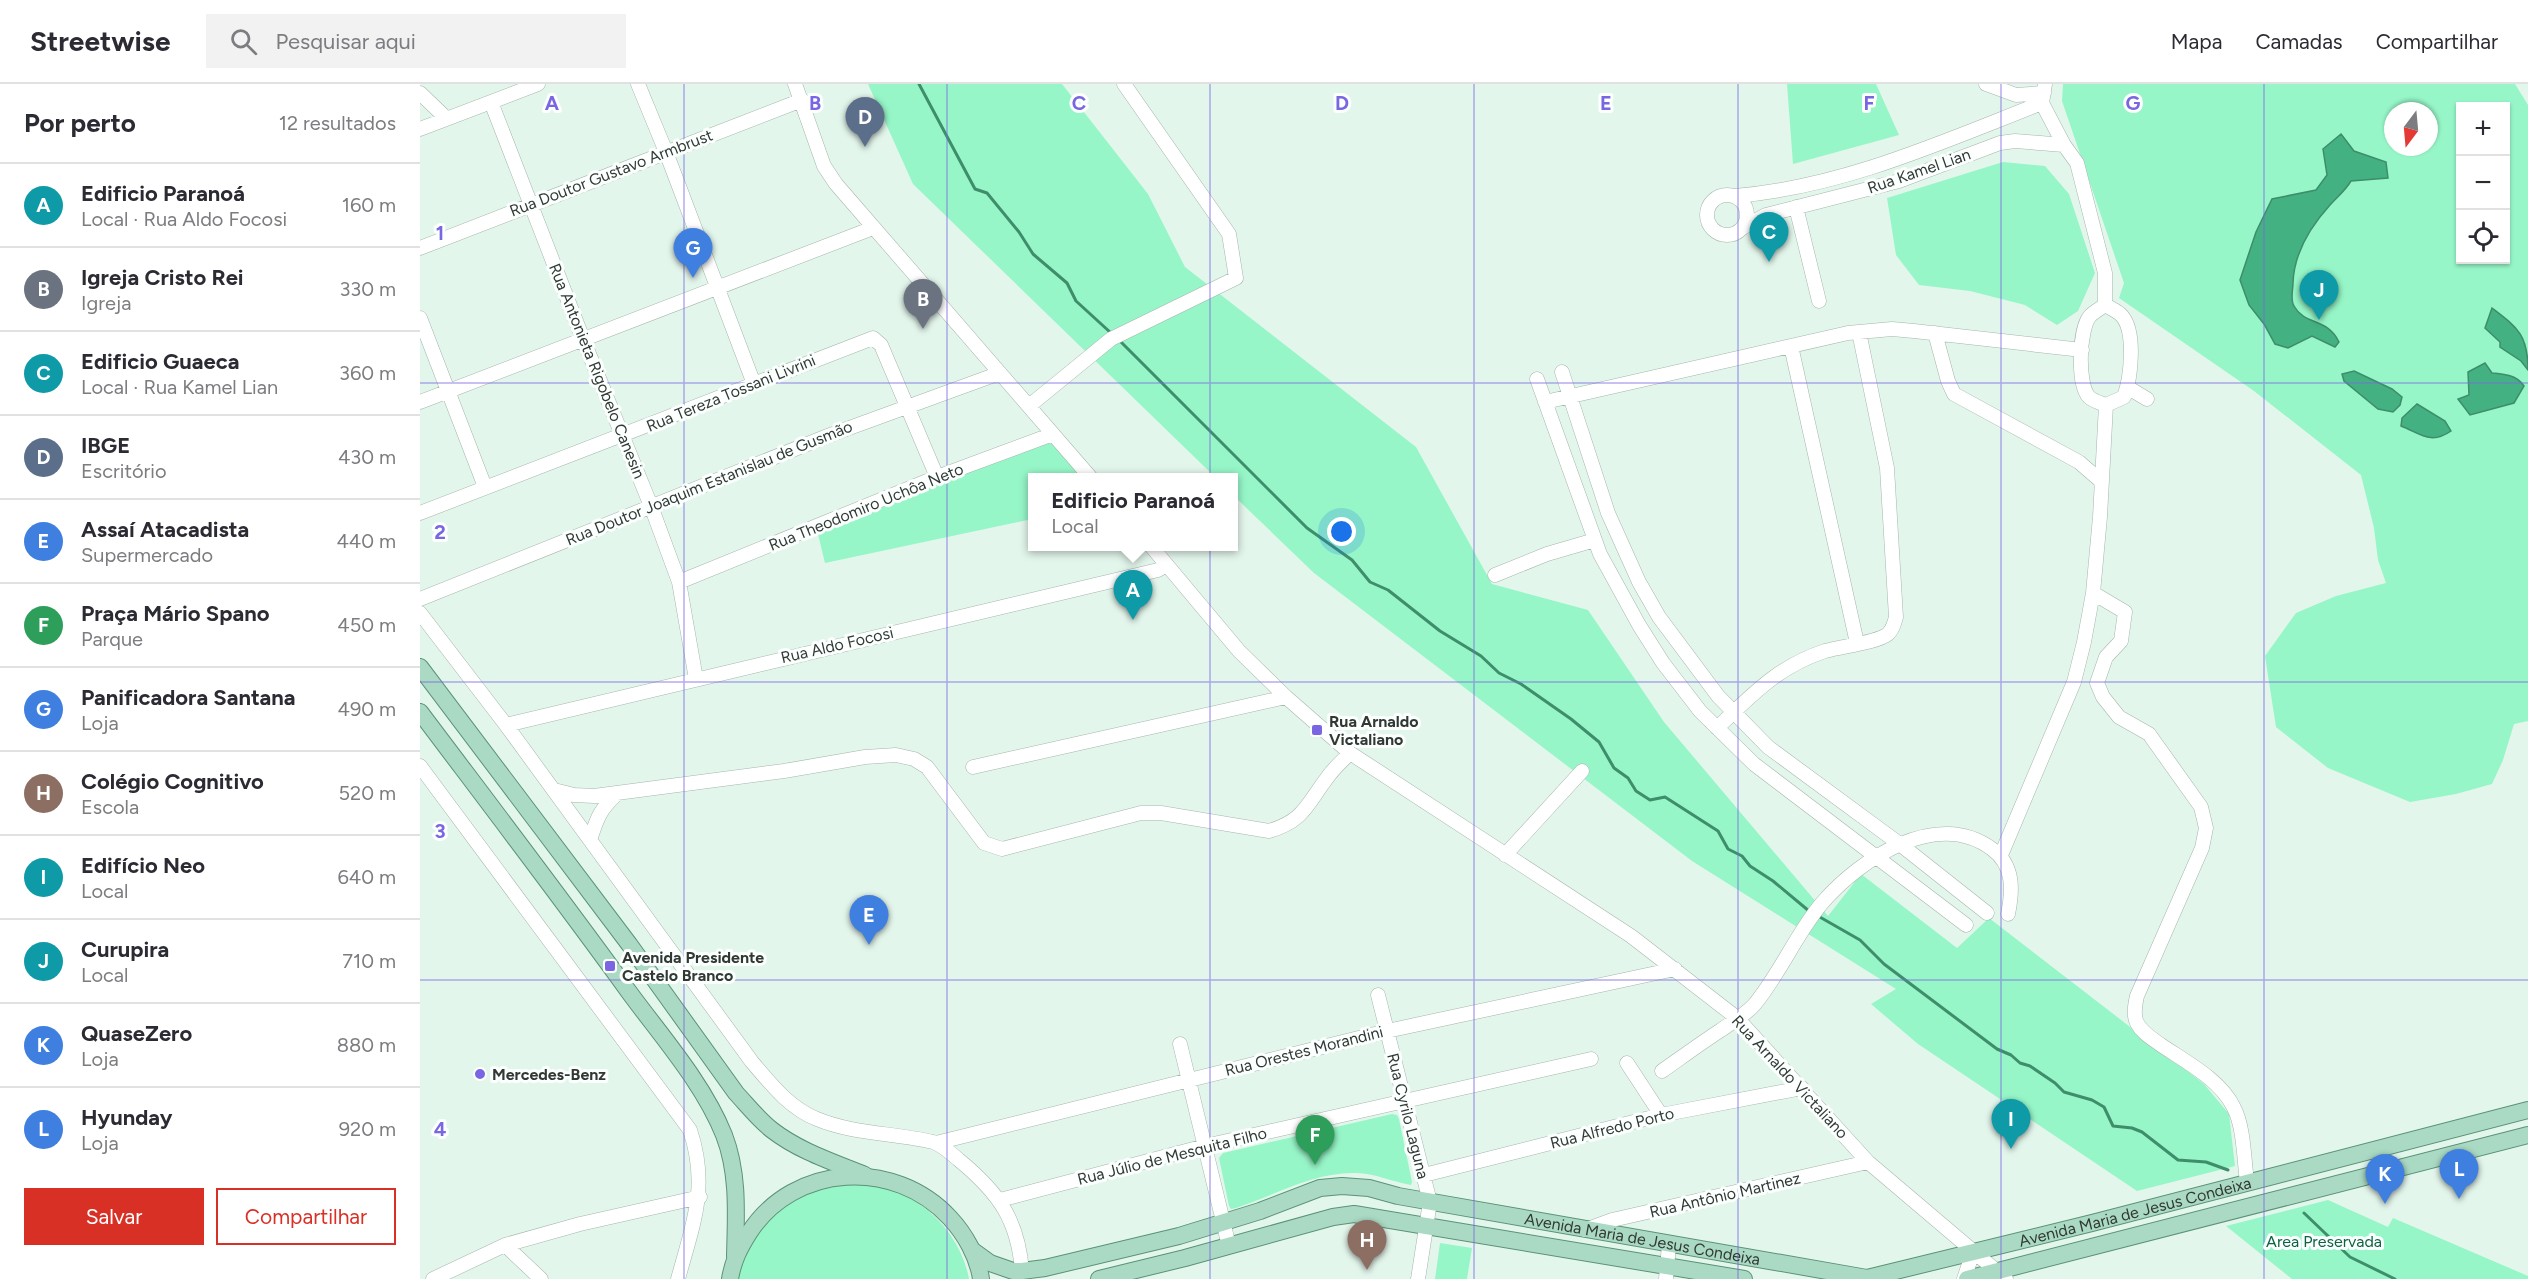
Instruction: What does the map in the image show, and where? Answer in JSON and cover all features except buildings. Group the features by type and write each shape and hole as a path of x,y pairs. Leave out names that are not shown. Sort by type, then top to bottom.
{"main road":[{"path":"420,667 747,1106 771,1130 789,1142 865,1175 892,1180 917,1191 939,1206 958,1227 972,1250 981,1279"},
{"path":"420,712 624,984 692,1078 714,1115 730,1156 737,1193 735,1256 730,1279"},
{"name":"Avenida Maria de Jesus Condeixa","path":"972,1250 990,1263 1013,1271 1055,1266 1222,1223 1320,1188 1342,1186 1369,1188 1398,1196 1669,1245 1819,1275 1867,1278 2092,1223 2528,1110"},
{"name":"Avenida Maria de Jesus Condeixa","path":"1965,1279 2002,1275 2083,1249 2169,1226 2528,1135"},
{"path":"735,1256 759,1219 789,1194 825,1179 865,1175"},
{"path":"2165,1204 2164,1213 2169,1226"},
{"name":"Avenida Maria de Jesus Condeixa","path":"1099,1279 1333,1217 1354,1214 1426,1225 1666,1272 1744,1279"},
{"path":"2083,1249 2077,1245 2077,1237 2090,1230 2092,1223"}],"street":[{"path":"420,129 536,84"},
{"path":"638,84 754,384"},
{"path":"795,84 824,166 836,184 1087,473"},
{"path":"1029,406 1115,337 1236,278 1229,234 1124,84"},
{"path":"1986,84 2016,95 2044,93 2064,145 2077,163 2105,273 2105,305"},
{"path":"420,93 446,118"},
{"name":"Rua Kamel Lian","path":"1735,196 1776,192 1892,162 1961,134 2044,93"},
{"name":"Rua Doutor Gustavo Armbrust","path":"420,248 802,100"},
{"name":"Rua Antonieta Rigobelo Canesin","path":"491,102 679,582 696,679"},
{"path":"1961,134 1968,153"},
{"name":"Rua Kamel Lian","path":"1744,227 1766,215 1899,181 1968,153 2000,143 2015,141 2064,145"},
{"path":"1892,162 1899,181"},
{"path":"1721,195 1735,196 1747,209 1747,222 1738,232 1725,235 1718,233 1708,223 1707,210 1715,198 1721,195"},
{"path":"1796,207 1819,301"},
{"path":"420,402 873,228"},
{"path":"2105,305 2122,316 2128,330 2131,369 2124,397 2106,405 2089,397 2082,381 2082,332 2091,316 2105,305"},
{"path":"420,318 485,487"},
{"path":"1545,402 1859,332 1892,329 2082,350"},
{"path":"1717,728 1755,690 1784,668 1809,656 1887,634 1894,627 1896,617 1887,468 1859,332"},
{"path":"1935,333 1948,381 1954,394 2079,462 2102,482"},
{"name":"Rua Tereza Tossani Livrini","path":"420,513 873,338 881,345 907,406"},
{"path":"1791,346 1857,642"},
{"path":"1562,372 1608,513 1639,582 1659,617 1718,696 1768,747 1901,845 1987,913"},
{"name":"Rua Doutor Joaquim Estanislau de Gusmão","path":"420,599 907,406 1000,374"},
{"path":"1537,380 1595,540 1618,588 1662,663 1700,711 1754,764 1966,925"},
{"path":"2127,387 2147,399"},
{"path":"2001,855 2074,682 2093,593 2106,405"},
{"path":"907,406 936,477"},
{"name":"Rua Theodomiro Uchôa Neto","path":"679,582 936,477 1053,434"},
{"path":"2079,462 2103,455"},
{"path":"1495,575 1546,554 1595,540"},
{"name":"Rua Arnaldo Victaliano","path":"1155,551 1239,651 1286,697 1350,753 1631,936 1737,1018 1868,1162 2002,1275"},
{"name":"Rua Aldo Focosi","path":"506,725 1158,570 1167,565"},
{"path":"2093,593 2125,612 2121,641 2106,657 2097,683 2103,697 2119,717 2149,735 2201,807 2206,828 2202,848 2138,996 2134,1009 2136,1022 2144,1032 2204,1075 2226,1095 2235,1109 2240,1127 2247,1182"},
{"path":"420,613 506,725 752,1062 774,1087 792,1105 816,1119 858,1130 936,1143 981,1178 1000,1200 1012,1221 1020,1246 1022,1271"},
{"path":"973,767 1286,697"},
{"path":"554,790 574,795 618,793 784,771 865,757 896,755 914,759 927,767 941,783 972,831 984,843 1002,849 1141,813 1161,813 1269,831 1285,827 1297,820 1326,778 1350,753"},
{"path":"420,766 690,1130 699,1168 700,1197 678,1279"},
{"path":"1505,855 1582,771"},
{"path":"590,840 604,805 618,793"},
{"path":"1662,1071 1753,1005 1822,903 1854,872 1877,856 1901,845 1929,835 1960,834 1981,841 2001,855 2010,875 2012,897 2008,915"},
{"name":"Rua Orestes Morandini","path":"936,1143 1387,1031 1675,969"},
{"name":"Rua Cyrilo Laguna","path":"1378,995 1430,1202"},
{"path":"1180,1044 1229,1246"},
{"name":"Rua Júlio de Mesquita Filho","path":"1000,1200 1205,1146 1307,1122 1405,1103 1591,1059"},
{"path":"1627,1063 1661,1115"},
{"name":"Rua Alfredo Porto","path":"1424,1175 1661,1115 1802,1088"},
{"name":"Rua Antônio Martinez","path":"1583,1230 1612,1220 1868,1162"},
{"path":"433,1279 505,1245 580,1224 700,1197"},
{"path":"1418,1279 1430,1202"},
{"path":"505,1245 541,1279"},
{"path":"1666,1272 1669,1245"},
{"path":"1965,1279 1973,1252"}],"green space":[{"path":"868,84 1062,84 1148,194 1185,267 1416,447 1492,584 1588,610 1664,722 1828,916 1861,874 1957,948 1989,918 2204,1084 2229,1114 2235,1166 2137,1191 1918,1044 1871,1004 1896,989 1692,861 1314,573 1238,500 1238,473 1211,473 913,184"},
{"path":"1787,84 1876,84 1899,135 1793,164"},
{"path":"2063,84 2515,84 2528,105 2528,721 2514,724 2503,760 2492,784 2456,794 2410,802 2328,768 2276,727 2265,656 2296,613 2336,596 2386,583 2378,560 2374,528 2361,475 2254,391 2119,298 2124,283 2062,101"},
{"path":"2003,162 2045,166 2069,194 2095,273 2078,311 2057,325 2025,305 1970,291 1919,285 1896,255 1887,198"},
{"path":"1053,434 1087,473 1028,473 1028,520 825,563 816,526"},
{"path":"1392,1114 1397,1115 1399,1119 1411,1185 1370,1174 1340,1174 1310,1180 1236,1208 1231,1209 1229,1206 1219,1158 1223,1153"},
{"path":"862,1184 889,1189 904,1195 930,1212 951,1236 965,1264 969,1279 736,1279 755,1237 781,1208 816,1191"},
{"name":"Area Preservada","path":"2328,1200 2388,1227 2393,1218 2528,1276 2528,1279 2292,1279 2226,1226"},
{"path":"1440,1243 1472,1248 1467,1279 1435,1279"}],"shaded area":[{"path":"2341,134 2354,151 2386,162 2388,178 2351,181 2316,222 2304,241 2296,261 2292,295 2294,306 2304,317 2328,329 2339,342 2335,347 2312,336 2288,348 2275,344 2264,324 2249,305 2240,280 2256,232 2272,199 2316,190 2327,175 2323,149"},
{"path":"2492,308 2520,333 2526,348 2528,370 2521,361 2500,347 2500,342 2485,328"},
{"path":"2485,363 2492,373 2514,377 2524,386 2514,403 2470,415 2458,399 2469,395 2468,372"},
{"path":"2354,371 2392,389 2402,397 2400,405 2393,412 2378,409 2344,381 2342,374"},
{"path":"2417,404 2445,421 2451,431 2432,438 2401,426 2402,418"}],"waterway":[{"path":"919,84 975,189 987,193 1019,232 1033,254 1067,283 1076,301 1111,333"},
{"path":"1118,339 1307,528 1352,560 1370,582 1388,590 1440,631 1481,656 1499,673 1521,684 1571,719 1599,742 1614,768 1628,778 1636,791 1650,800 1665,797 1718,831 1728,849 1742,856 1750,866 1773,881 1809,911"},
{"path":"1818,916 1860,940 1884,964 1997,1049 2011,1055 2020,1063 2030,1066 2064,1092 2092,1100 2104,1107 2113,1126 2132,1128 2142,1132 2178,1160 2206,1162 2228,1170"},
{"path":"2304,1213 2350,1257 2395,1279"}],"place":[{"name":"IBGE","path":"865,147"},
{"name":"Edificio Guaeca","path":"1769,262"},
{"name":"Panificadora Santana","path":"693,278"},
{"name":"Curupira","path":"2319,320"},
{"name":"Igreja Cristo Rei","path":"923,329"},
{"name":"Edificio Paranoá","path":"1133,620"},
{"name":"Rua Arnaldo Victaliano","path":"1317,730"},
{"name":"Assaí Atacadista","path":"869,945"},
{"name":"Avenida Presidente Castelo Branco","path":"610,966"},
{"name":"Mercedes-Benz","path":"480,1074"},
{"name":"Edifício Neo","path":"2011,1149"},
{"name":"Praça Mário Spano","path":"1315,1165"},
{"name":"Hyunday","path":"2459,1199"},
{"name":"QuaseZero","path":"2385,1204"},
{"name":"Colégio Cognitivo","path":"1367,1270"}]}
